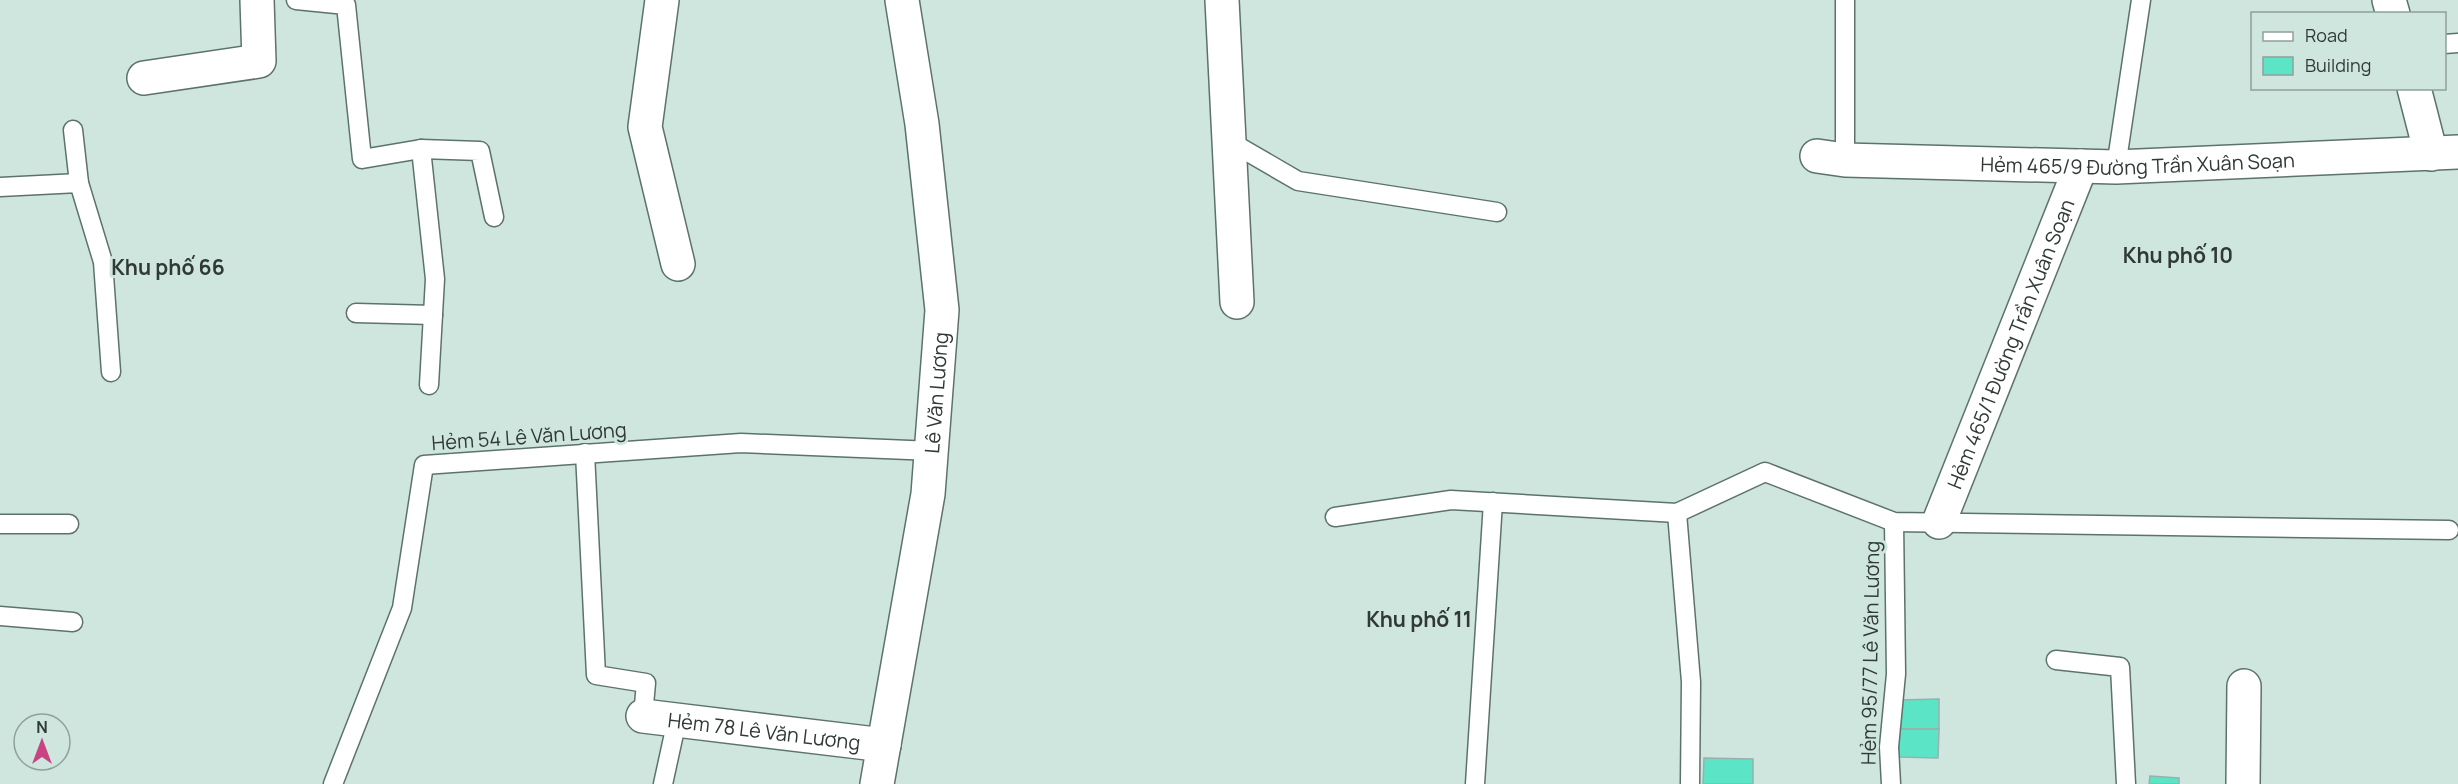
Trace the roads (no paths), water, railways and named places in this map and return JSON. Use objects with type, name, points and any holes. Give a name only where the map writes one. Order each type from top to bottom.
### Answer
[{"type":"street","points":[[144,78],[259,61],[257,0]]},
{"type":"street","points":[[662,0],[645,127],[678,264]]},
{"type":"street","name":"Lê Văn Lương","points":[[877,784],[928,494],[942,310],[922,124],[902,0]]},
{"type":"street","points":[[1222,0],[1237,302]]},
{"type":"street","points":[[2415,90],[2445,153]]},
{"type":"street","name":"Hẻm 465/9 Đường Trần Xuân Soạn","points":[[1831,158],[2116,167],[2445,153]]},
{"type":"street","name":"Hẻm 465/1 Đường Trần Xuân Soạn","points":[[1939,522],[2081,166]]},
{"type":"street","points":[[2243,784],[2244,686]]},
{"type":"street","name":"Hẻm 78 Lê Văn Lương","points":[[643,716],[884,745]]},
{"type":"lane","points":[[296,0],[346,5],[362,159],[421,149],[480,151],[494,217]]},
{"type":"lane","points":[[1831,158],[1845,0]]},
{"type":"lane","points":[[2116,167],[2141,0]]},
{"type":"lane","points":[[73,130],[79,183],[103,262],[111,372]]},
{"type":"lane","points":[[1229,141],[1298,181],[1497,212]]},
{"type":"lane","points":[[421,149],[435,279],[429,385]]},
{"type":"lane","points":[[0,187],[79,183]]},
{"type":"lane","points":[[356,313],[433,315]]},
{"type":"lane","name":"Hẻm 54 Lê Văn Lương","points":[[333,784],[402,608],[424,465],[741,443],[933,451]]},
{"type":"lane","points":[[585,453],[596,675],[646,683],[643,716]]},
{"type":"lane","points":[[1335,517],[1451,500],[1677,513],[1765,472],[1894,522],[2449,530]]},
{"type":"lane","points":[[1475,784],[1493,502]]},
{"type":"lane","points":[[1677,513],[1690,681],[1690,784]]},
{"type":"lane","name":"Hẻm 95/77 Lê Văn Lương","points":[[1892,784],[1889,747],[1896,674],[1894,522]]},
{"type":"lane","points":[[0,524],[69,524]]},
{"type":"lane","points":[[0,616],[73,622]]},
{"type":"lane","points":[[2056,660],[2120,667],[2126,784]]},
{"type":"lane","points":[[663,784],[677,720]]},
{"type":"district","name":"Khu phố 10","points":[[2178,255]]},
{"type":"district","name":"Khu phố 66","points":[[168,267]]},
{"type":"district","name":"Khu phố 11","points":[[1419,619]]}]
